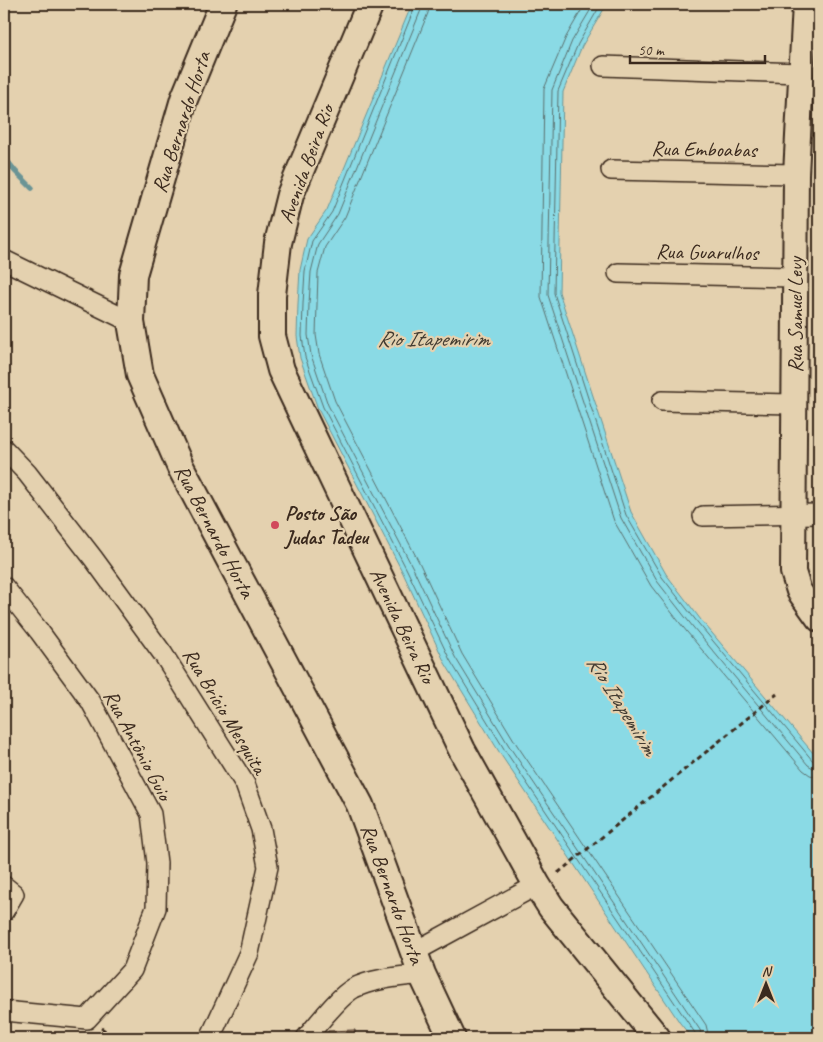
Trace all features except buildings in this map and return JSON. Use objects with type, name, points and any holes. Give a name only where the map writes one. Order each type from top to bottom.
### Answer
[{"type":"main road","name":"Rua Bernardo Horta","points":[[223,4],[184,99],[132,275],[131,322],[140,375],[180,466],[360,805],[418,963],[452,1038]]},
{"type":"main road","name":"Avenida Beira Rio","points":[[370,4],[290,195],[278,243],[272,295],[272,336],[282,370],[294,398],[462,750],[547,879],[550,906],[657,1038]]},
{"type":"street","name":"Rua Samuel Levy","points":[[805,4],[796,174],[792,572],[799,592],[819,619]]},
{"type":"street","points":[[603,66],[800,73]]},
{"type":"street","name":"Rua Emboabas","points":[[611,170],[796,174]]},
{"type":"street","points":[[4,260],[131,322]]},
{"type":"street","name":"Rua Guarulhos","points":[[618,273],[794,277]]},
{"type":"street","points":[[662,401],[794,404]]},
{"type":"street","name":"Rua Brício Mesquita","points":[[4,449],[45,496],[163,654],[245,784],[261,829],[268,867],[249,953],[210,1038]]},
{"type":"street","points":[[703,516],[819,514]]},
{"type":"street","name":"Rua Antônio Guio","points":[[4,587],[91,702],[151,814],[157,863],[156,908],[132,970],[87,1019],[4,1011]]},
{"type":"street","points":[[306,1038],[333,1007],[352,989],[418,963],[547,879]]},
{"type":"street","points":[[4,886],[14,894],[4,911]]},
{"type":"path","points":[[547,879],[777,694]]},
{"type":"water","name":"Rio Itapemirim","points":[[412,4],[607,4],[582,46],[563,92],[559,292],[631,512],[666,574],[701,620],[819,760],[819,1038],[692,1038],[680,1023],[501,755],[445,663],[403,573],[318,409],[300,358],[297,336],[300,270],[307,239],[327,210]]},
{"type":"waterway","points":[[4,157],[32,188]]},
{"type":"place","name":"Posto São Judas Tadeu","points":[[275,525]]}]
